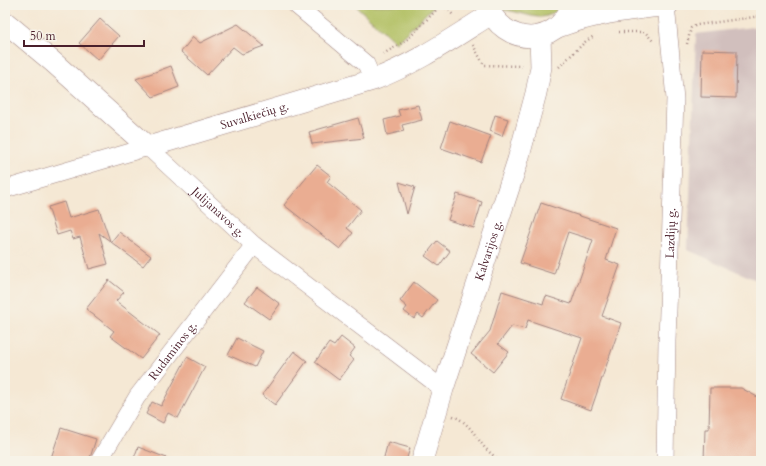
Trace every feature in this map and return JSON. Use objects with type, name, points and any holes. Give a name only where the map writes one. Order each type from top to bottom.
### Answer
[{"type":"main road","points":[[558,27],[568,15],[572,5]]},
{"type":"main road","points":[[489,9],[500,25],[512,33],[526,37],[540,36],[581,18],[603,13],[667,5]]},
{"type":"main road","name":"Suvalkiečių g.","points":[[148,147],[370,72],[401,69],[434,51],[464,31],[489,9]]},
{"type":"main road","name":"Julijanavos g.","points":[[5,22],[53,62],[148,147]]},
{"type":"main road","name":"Kalvarijos g.","points":[[422,461],[443,389],[518,160],[536,93],[541,67],[540,36]]},
{"type":"street","points":[[296,5],[370,72]]},
{"type":"street","name":"Lazdijų g.","points":[[665,461],[667,342],[675,99],[667,5]]},
{"type":"street","name":"Suvalkiečių g.","points":[[5,189],[148,147]]},
{"type":"street","name":"Julijanavos g.","points":[[148,147],[254,245],[443,389]]},
{"type":"street","name":"Rudaminos g.","points":[[99,461],[137,397],[254,245]]},
{"type":"path","points":[[370,72],[407,40],[442,5],[457,19],[484,64],[560,68],[585,42],[598,35]]},
{"type":"path","points":[[612,32],[645,32],[654,42],[655,52],[687,52],[688,35],[691,28],[697,25],[761,16]]},
{"type":"path","points":[[437,409],[459,418],[500,461]]},
{"type":"shaded area","points":[[761,26],[761,282],[688,250],[696,34]]},
{"type":"green space","points":[[355,5],[435,5],[396,43]]},
{"type":"green space","points":[[502,5],[562,5],[548,16],[541,17],[503,10]]},
{"type":"building","points":[[100,19],[119,36],[98,60],[79,43]]},
{"type":"building","points":[[238,24],[264,46],[242,54],[233,47],[207,75],[181,52],[193,37],[200,43]]},
{"type":"building","points":[[702,50],[737,51],[736,98],[701,97]]},
{"type":"building","points":[[171,66],[179,87],[153,97],[136,79]]},
{"type":"building","points":[[418,105],[422,120],[402,125],[404,131],[387,135],[384,120],[400,116],[398,110]]},
{"type":"building","points":[[495,115],[508,119],[502,136],[490,131]]},
{"type":"building","points":[[358,118],[364,138],[312,144],[309,132]]},
{"type":"building","points":[[450,121],[491,136],[481,162],[441,148]]},
{"type":"building","points":[[317,165],[331,176],[327,182],[361,210],[347,228],[353,233],[340,249],[284,205]]},
{"type":"building","points":[[399,182],[415,187],[407,214]]},
{"type":"building","points":[[457,194],[482,202],[474,228],[448,220]]},
{"type":"building","points":[[64,202],[69,218],[99,209],[110,241],[99,233],[108,264],[89,269],[80,237],[73,239],[70,231],[57,235],[48,207]]},
{"type":"building","points":[[541,203],[616,228],[606,260],[620,265],[602,316],[621,323],[591,410],[561,399],[582,338],[528,320],[525,329],[512,326],[498,344],[509,352],[493,372],[471,354],[490,331],[502,291],[543,304],[546,296],[571,304],[593,240],[568,232],[554,274],[520,263]]},
{"type":"building","points":[[119,232],[151,256],[143,266],[111,242]]},
{"type":"building","points":[[437,241],[450,251],[439,266],[425,256]]},
{"type":"building","points":[[109,280],[124,292],[116,301],[160,335],[141,359],[110,336],[114,331],[86,309]]},
{"type":"building","points":[[414,282],[437,300],[423,318],[418,314],[414,319],[404,311],[407,307],[400,301]]},
{"type":"building","points":[[257,287],[280,304],[269,319],[245,302]]},
{"type":"building","points":[[341,337],[355,348],[349,356],[354,360],[339,380],[315,362],[329,343],[334,346]]},
{"type":"building","points":[[237,338],[263,351],[255,367],[228,355]]},
{"type":"building","points":[[294,351],[307,361],[275,405],[262,395]]},
{"type":"building","points":[[187,357],[205,367],[178,418],[168,413],[163,423],[146,414],[152,402],[161,406]]},
{"type":"building","points":[[710,388],[741,388],[761,399],[761,461],[704,461],[705,429],[709,429]]},
{"type":"building","points":[[61,428],[96,439],[89,461],[50,461]]},
{"type":"building","points":[[388,442],[410,448],[406,461],[383,461]]},
{"type":"building","points":[[138,447],[172,460],[172,461],[133,461]]}]
